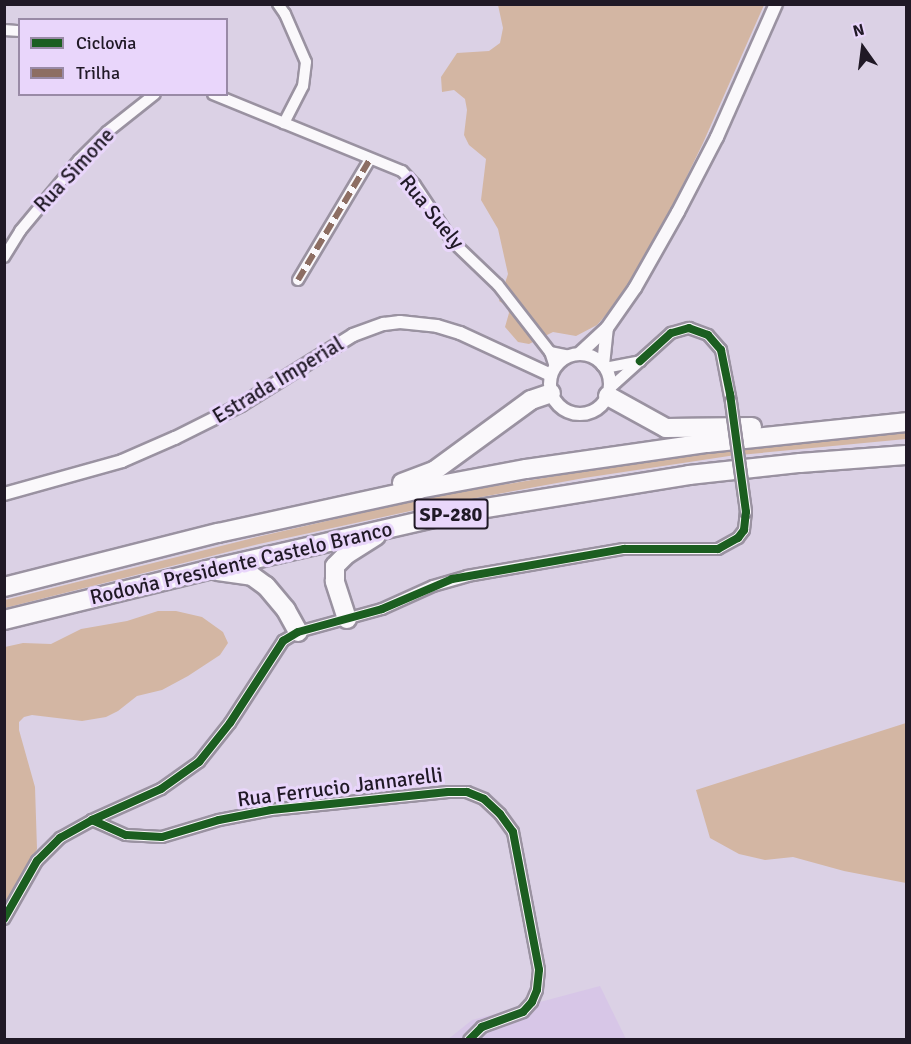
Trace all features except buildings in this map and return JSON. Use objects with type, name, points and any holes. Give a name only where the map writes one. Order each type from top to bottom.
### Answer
[{"type":"highway","points":[[218,533],[418,478],[451,460],[531,400],[552,378]]},
{"type":"highway","points":[[609,392],[666,428],[721,429],[840,422],[905,422]]},
{"type":"highway","name":"Rodovia Presidente Castelo Branco","points":[[4,587],[218,533],[419,489],[526,470],[707,443],[905,422]]},
{"type":"highway","name":"Rodovia Presidente Castelo Branco","points":[[4,620],[393,526],[579,492],[689,475],[906,455]]},
{"type":"highway","points":[[347,619],[334,581],[335,567],[347,554],[393,526]]},
{"type":"highway","points":[[207,570],[252,576],[266,585],[286,610],[298,632]]},
{"type":"street","points":[[278,4],[285,14],[306,62],[303,86],[284,123]]},
{"type":"street","points":[[4,919],[37,861],[60,838],[92,820],[161,789],[199,762],[230,723],[283,641],[298,632],[400,603],[433,586],[467,576],[624,549],[718,549],[738,538],[744,530],[746,512],[731,402],[721,350],[708,335],[690,328],[671,333],[609,392],[596,410],[578,414],[561,408],[552,378],[607,328],[635,288],[717,137],[776,4]]},
{"type":"street","name":"Rua Simone","points":[[4,257],[20,231],[79,160],[107,132],[152,96]]},
{"type":"street","name":"Rua Suely","points":[[218,96],[402,171],[453,242],[498,285],[550,352],[552,378]]},
{"type":"street","points":[[298,280],[370,159]]},
{"type":"street","name":"Estrada Imperial","points":[[4,494],[122,460],[175,438],[241,405],[354,335],[384,324],[407,322],[449,329],[552,378]]},
{"type":"street","points":[[607,328],[604,366],[609,392]]},
{"type":"street","points":[[550,352],[588,356],[604,366],[640,361]]},
{"type":"street","name":"Rua Ferrucio Jannarelli","points":[[92,820],[126,835],[162,837],[219,820],[271,810],[448,792],[467,792],[484,799],[500,814],[513,832],[520,858],[539,970],[537,990],[532,1002],[523,1012],[482,1027],[469,1040]]},
{"type":"shaded area","points":[[498,5],[764,5],[703,143],[643,267],[627,291],[597,325],[576,336],[553,332],[529,344],[518,342],[505,327],[509,313],[507,306],[499,301],[508,274],[498,229],[481,200],[486,159],[469,145],[464,135],[467,110],[465,99],[454,90],[442,92],[441,77],[457,53],[489,51],[500,43],[503,28]]},
{"type":"shaded area","points":[[906,431],[906,439],[729,456],[584,478],[438,505],[259,544],[5,608],[5,600],[257,537],[436,496],[728,447]]},
{"type":"shaded area","points":[[158,611],[176,611],[202,617],[223,632],[228,643],[220,655],[188,676],[162,690],[137,696],[106,717],[82,721],[32,715],[24,717],[19,722],[19,730],[35,787],[37,849],[5,909],[5,647],[23,643],[51,644],[81,629],[127,621]]},
{"type":"shaded area","points":[[906,723],[906,883],[844,871],[793,857],[765,860],[739,854],[710,838],[696,790]]},
{"type":"shaded area","points":[[600,986],[626,1039],[447,1040],[472,1020]]},
{"type":"marked path","points":[[298,280],[370,159]]},
{"type":"cycle path","points":[[4,919],[37,861],[60,838],[92,820],[161,789],[199,762],[230,723],[283,641],[298,632],[382,609],[452,579],[624,549],[718,549],[738,538],[744,530],[746,512],[730,394],[721,350],[708,335],[689,328],[671,333],[640,361]]},
{"type":"cycle path","points":[[92,820],[126,835],[162,837],[219,820],[271,810],[448,792],[467,792],[484,799],[500,814],[513,832],[539,970],[537,990],[532,1002],[523,1012],[482,1027],[469,1040]]}]
